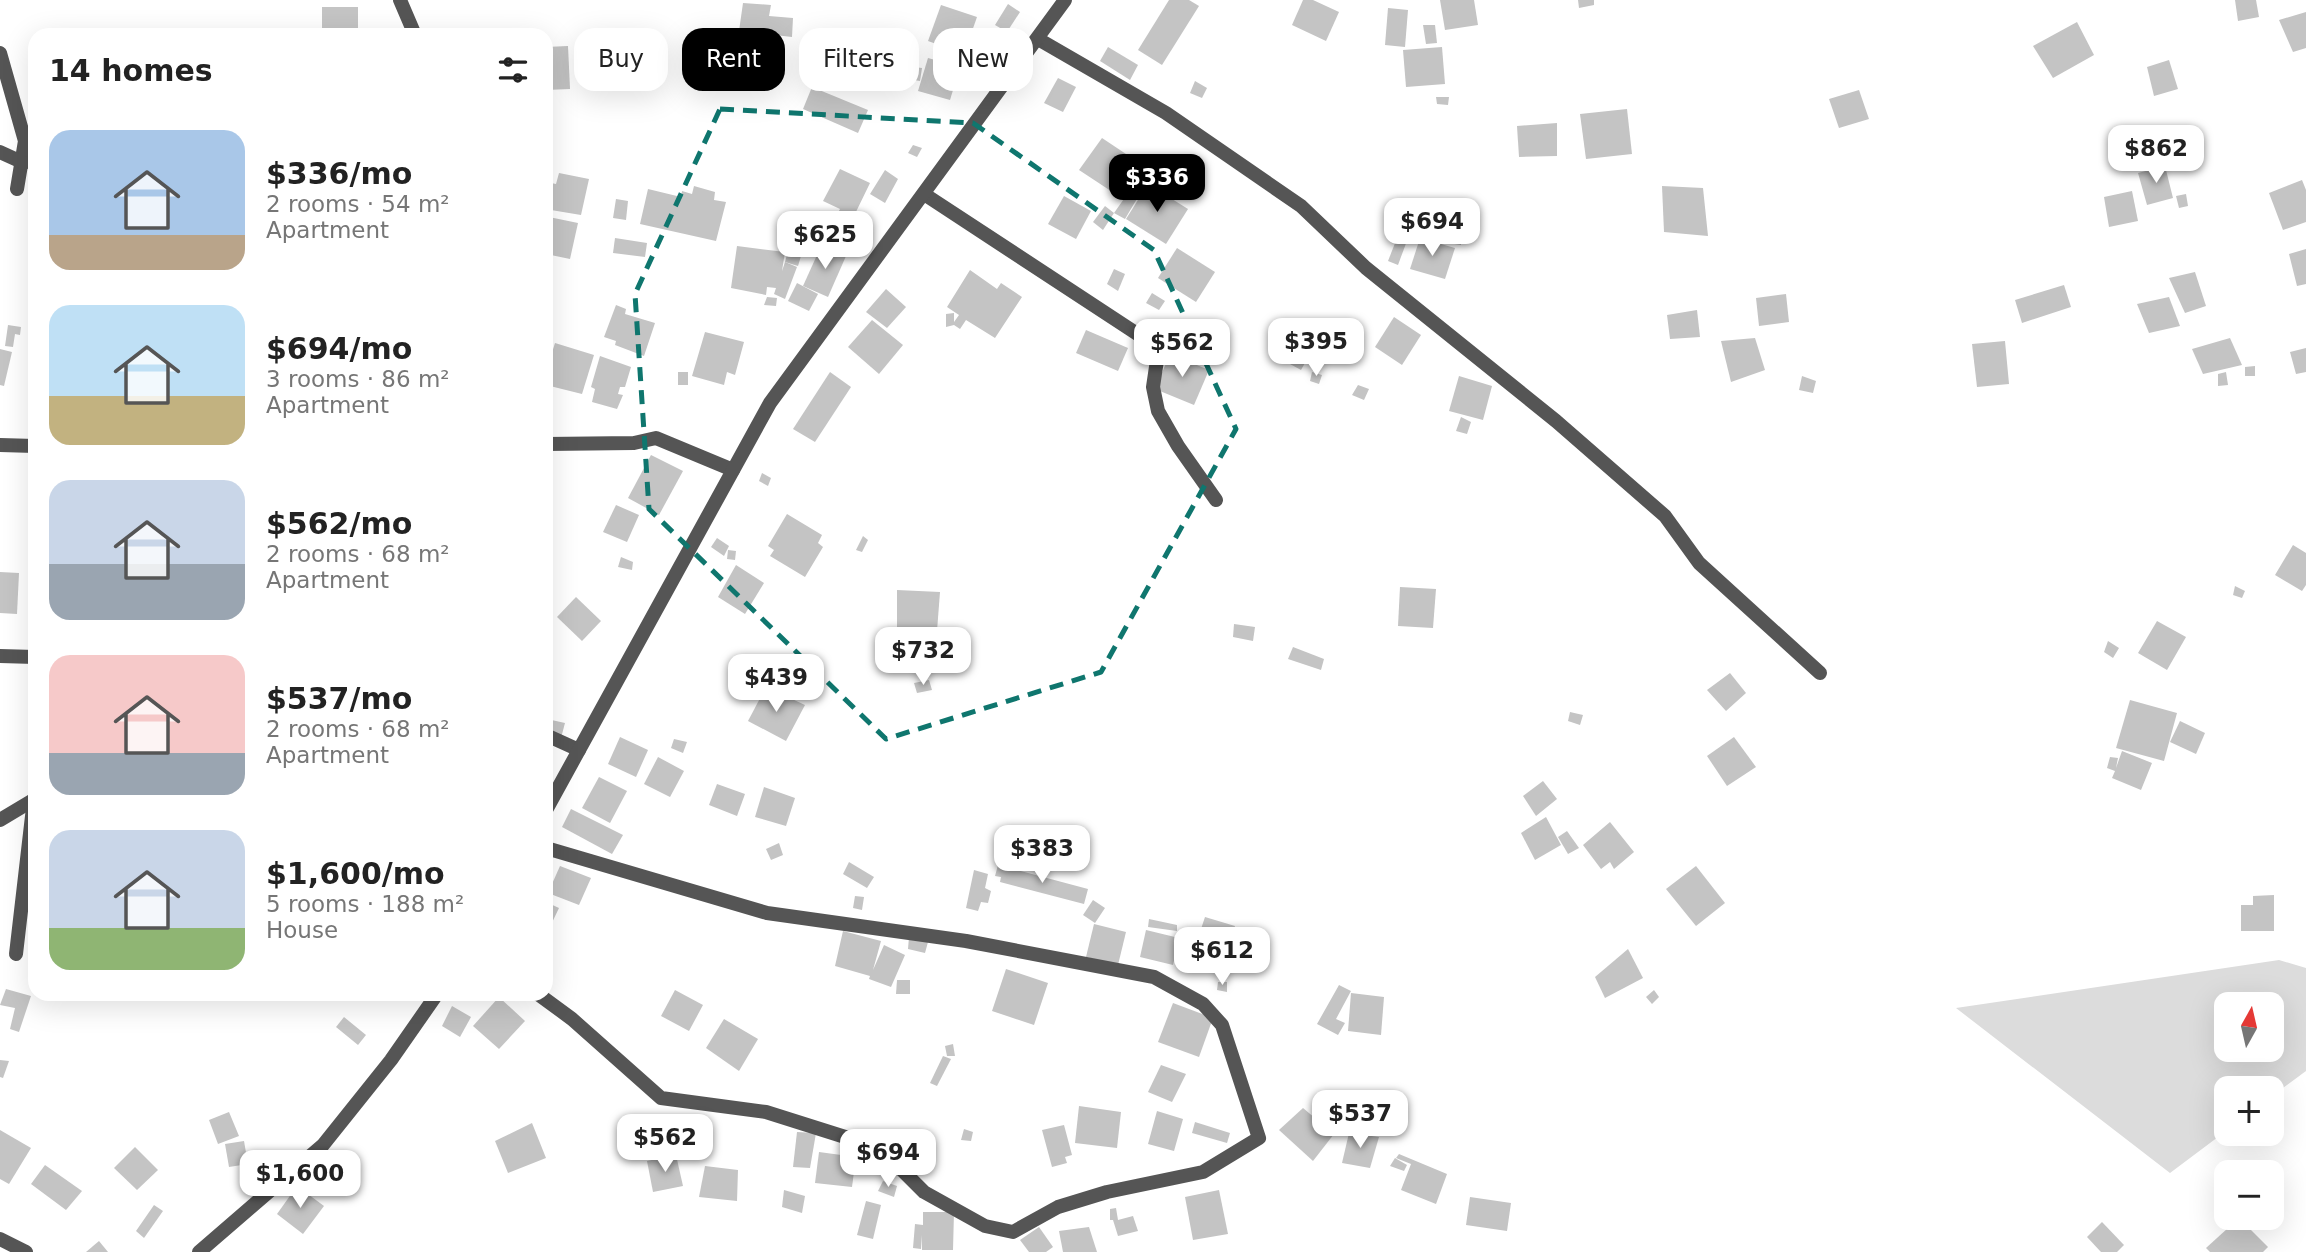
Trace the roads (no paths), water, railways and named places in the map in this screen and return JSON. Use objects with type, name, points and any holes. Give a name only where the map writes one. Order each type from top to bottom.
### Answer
[{"type":"street","points":[[400,0],[412,28]]},
{"type":"street","points":[[553,797],[770,403],[1065,0]]},
{"type":"street","points":[[1038,39],[1166,113],[1301,206],[1366,268],[1556,421],[1665,516],[1699,563],[1820,673]]},
{"type":"street","points":[[0,52],[25,141],[24,163],[17,189]]},
{"type":"street","points":[[0,152],[24,163]]},
{"type":"street","points":[[924,194],[1145,339],[1157,360],[1153,387],[1158,411],[1178,446],[1216,500]]},
{"type":"street","points":[[553,444],[634,443],[656,438],[733,470]]},
{"type":"street","points":[[0,444],[28,446]]},
{"type":"street","points":[[0,656],[28,657]]},
{"type":"street","points":[[553,738],[579,750]]},
{"type":"street","points":[[0,820],[28,803]]},
{"type":"street","points":[[548,1001],[572,1019],[661,1098],[766,1112],[880,1148],[924,1192],[985,1226],[1013,1232],[1058,1207],[1107,1192],[1203,1172],[1259,1138],[1222,1025],[1203,1004],[1154,977],[966,941],[767,913],[553,850]]},
{"type":"street","points":[[16,954],[28,856]]},
{"type":"street","points":[[199,1252],[323,1145],[391,1060],[432,1001]]},
{"type":"street","points":[[0,1239],[26,1252]]}]
